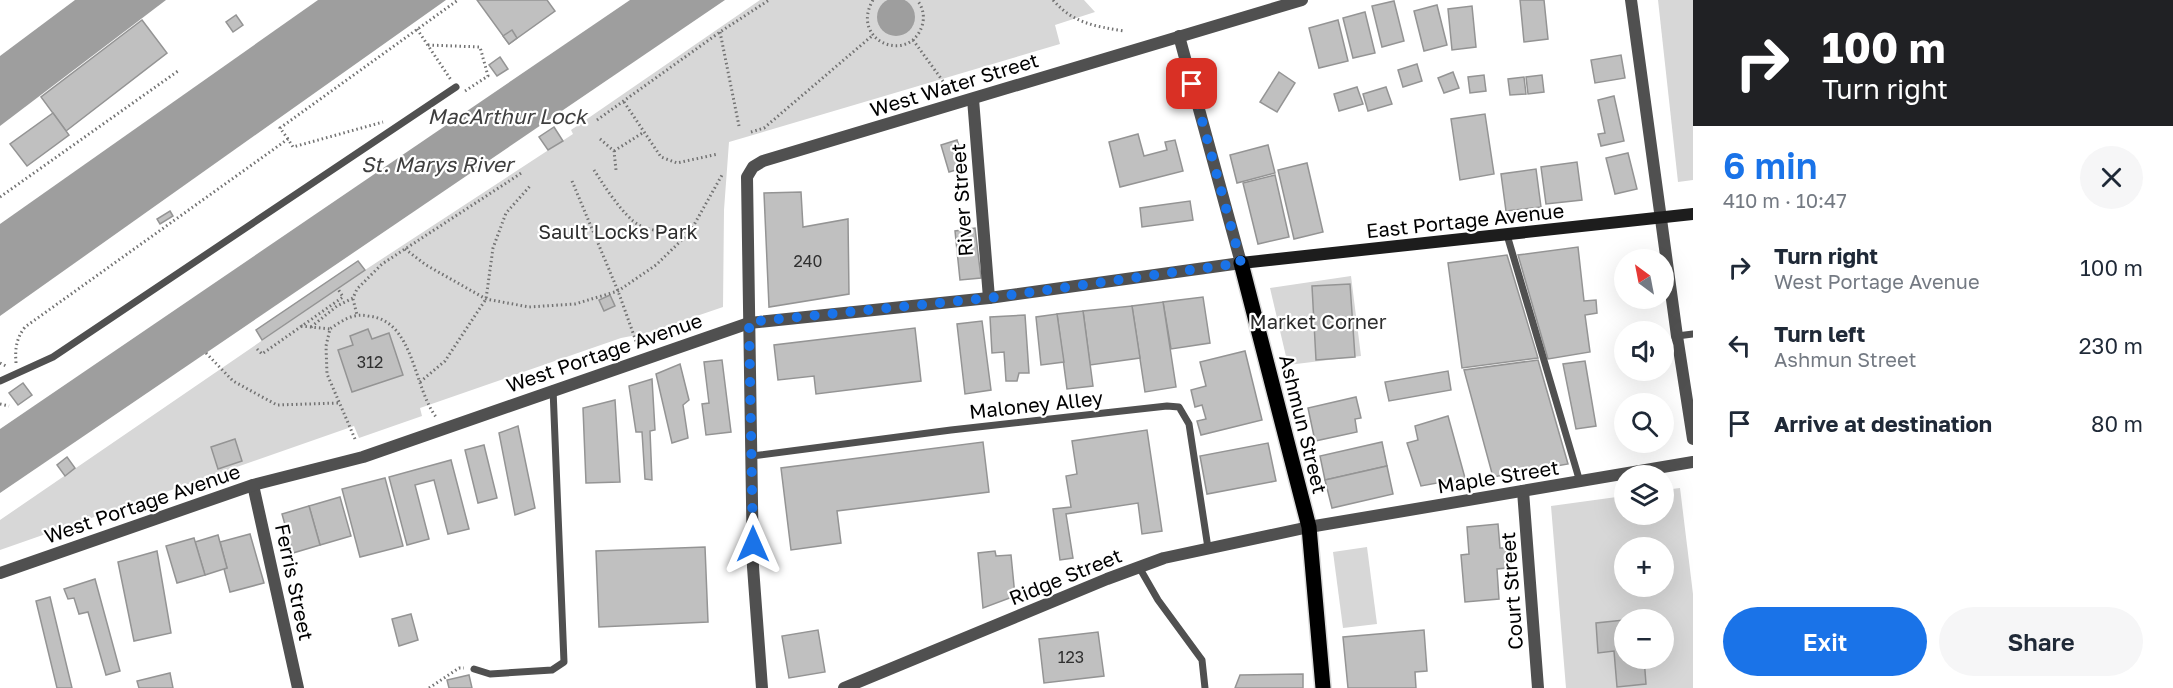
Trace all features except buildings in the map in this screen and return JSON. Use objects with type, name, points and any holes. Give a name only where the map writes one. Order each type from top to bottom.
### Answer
[{"type":"main road","name":"East Portage Avenue","points":[[1241,263],[1693,214]]},
{"type":"main road","name":"Ashmun Street","points":[[1241,263],[1309,527],[1323,688]]},
{"type":"street","name":"West Water Street","points":[[749,322],[747,177],[753,167],[763,161],[1302,0]]},
{"type":"street","points":[[1630,0],[1693,439]]},
{"type":"street","name":"Ashmun Street","points":[[1179,36],[1241,263]]},
{"type":"street","name":"River Street","points":[[973,99],[989,298]]},
{"type":"street","name":"West Portage Avenue","points":[[0,573],[253,485],[363,457],[749,322],[989,298],[1241,263]]},
{"type":"street","points":[[749,322],[753,567],[762,688]]},
{"type":"street","name":"Maple Street","points":[[1309,527],[1693,462]]},
{"type":"street","name":"Ferris Street","points":[[253,485],[298,688]]},
{"type":"street","name":"Court Street","points":[[1522,491],[1538,688]]},
{"type":"street","name":"Ridge Street","points":[[844,688],[1164,558],[1309,527]]},
{"type":"lane","points":[[0,381],[53,357],[456,87]]},
{"type":"lane","points":[[1507,235],[1581,482]]},
{"type":"lane","points":[[1677,336],[1693,334]]},
{"type":"lane","points":[[474,669],[490,674],[552,670],[564,662],[553,390]]},
{"type":"lane","name":"Maloney Alley","points":[[752,456],[963,429],[1167,406],[1179,407],[1188,424],[1208,548]]},
{"type":"lane","points":[[1139,567],[1158,600],[1202,660],[1205,688]]},
{"type":"path","points":[[383,122],[293,147],[280,128],[458,0]]},
{"type":"path","points":[[597,120],[769,0]]},
{"type":"path","points":[[873,0],[868,9],[867,18],[873,35],[888,45],[898,46],[913,40],[920,31],[923,13],[919,0]]},
{"type":"path","points":[[1053,0],[1063,12],[1087,25],[1124,32]]},
{"type":"path","points":[[417,29],[461,94],[488,76],[480,47],[428,45]]},
{"type":"path","points":[[720,32],[740,126]]},
{"type":"path","points":[[751,132],[764,128],[873,35]]},
{"type":"path","points":[[913,40],[945,84]]},
{"type":"path","points":[[0,197],[178,71]]},
{"type":"path","points":[[624,102],[661,158],[677,164],[718,154]]},
{"type":"path","points":[[614,151],[644,132]]},
{"type":"path","points":[[16,374],[15,348],[19,335],[25,327],[288,139]]},
{"type":"path","points":[[600,140],[614,151],[616,170]]},
{"type":"path","points":[[594,170],[618,204],[638,225],[660,230],[690,232]]},
{"type":"path","points":[[357,315],[353,298],[357,289],[382,264],[523,172]]},
{"type":"path","points":[[405,249],[426,265],[486,299],[529,307],[575,304],[618,291],[656,265],[690,232],[722,175]]},
{"type":"path","points":[[572,181],[618,291],[637,344]]},
{"type":"path","points":[[420,382],[445,361],[486,299],[493,248],[506,213],[531,185]]},
{"type":"path","points":[[257,349],[262,354],[343,297],[338,289]]},
{"type":"path","points":[[311,327],[338,306],[353,298]]},
{"type":"path","points":[[301,326],[330,328],[357,315],[377,316],[395,327],[407,348],[430,409],[438,419]]},
{"type":"path","points":[[330,328],[326,346],[327,374],[355,439]]},
{"type":"path","points":[[206,353],[232,381],[277,405],[338,403]]},
{"type":"path","points":[[0,404],[9,406]]},
{"type":"path","points":[[429,688],[459,668],[474,669]]},
{"type":"green space","name":"Sault Locks Park","points":[[760,0],[1084,0],[1095,12],[1055,25],[1060,44],[729,142],[724,210],[723,307],[647,333],[621,338],[420,408],[422,416],[359,438],[354,426],[0,550],[0,520],[365,270],[573,134],[571,130]]},
{"type":"green space","points":[[1658,0],[1693,0],[1693,180],[1678,182]]},
{"type":"green space","name":"Market Corner","points":[[1351,276],[1361,356],[1288,365],[1270,288]]},
{"type":"green space","points":[[1680,488],[1693,594],[1693,688],[1566,688],[1551,506],[1614,497],[1614,525],[1674,525],[1674,489]]},
{"type":"green space","points":[[1367,547],[1377,624],[1343,628],[1333,552]]},
{"type":"water","points":[[889,-1],[903,-1],[914,10],[914,24],[903,35],[889,35],[878,24],[878,10]]},
{"type":"water","points":[[75,0],[166,0],[0,126],[0,56]]},
{"type":"water","points":[[318,0],[446,0],[0,316],[0,224]]},
{"type":"water","name":"St. Marys River","points":[[630,0],[725,0],[0,493],[0,429]]},
{"type":"route","points":[[753,544],[749,322],[989,298],[1241,263],[1192,84]]},
{"type":"water label","name":"MacArthur Lock","points":[[507,116]]}]
